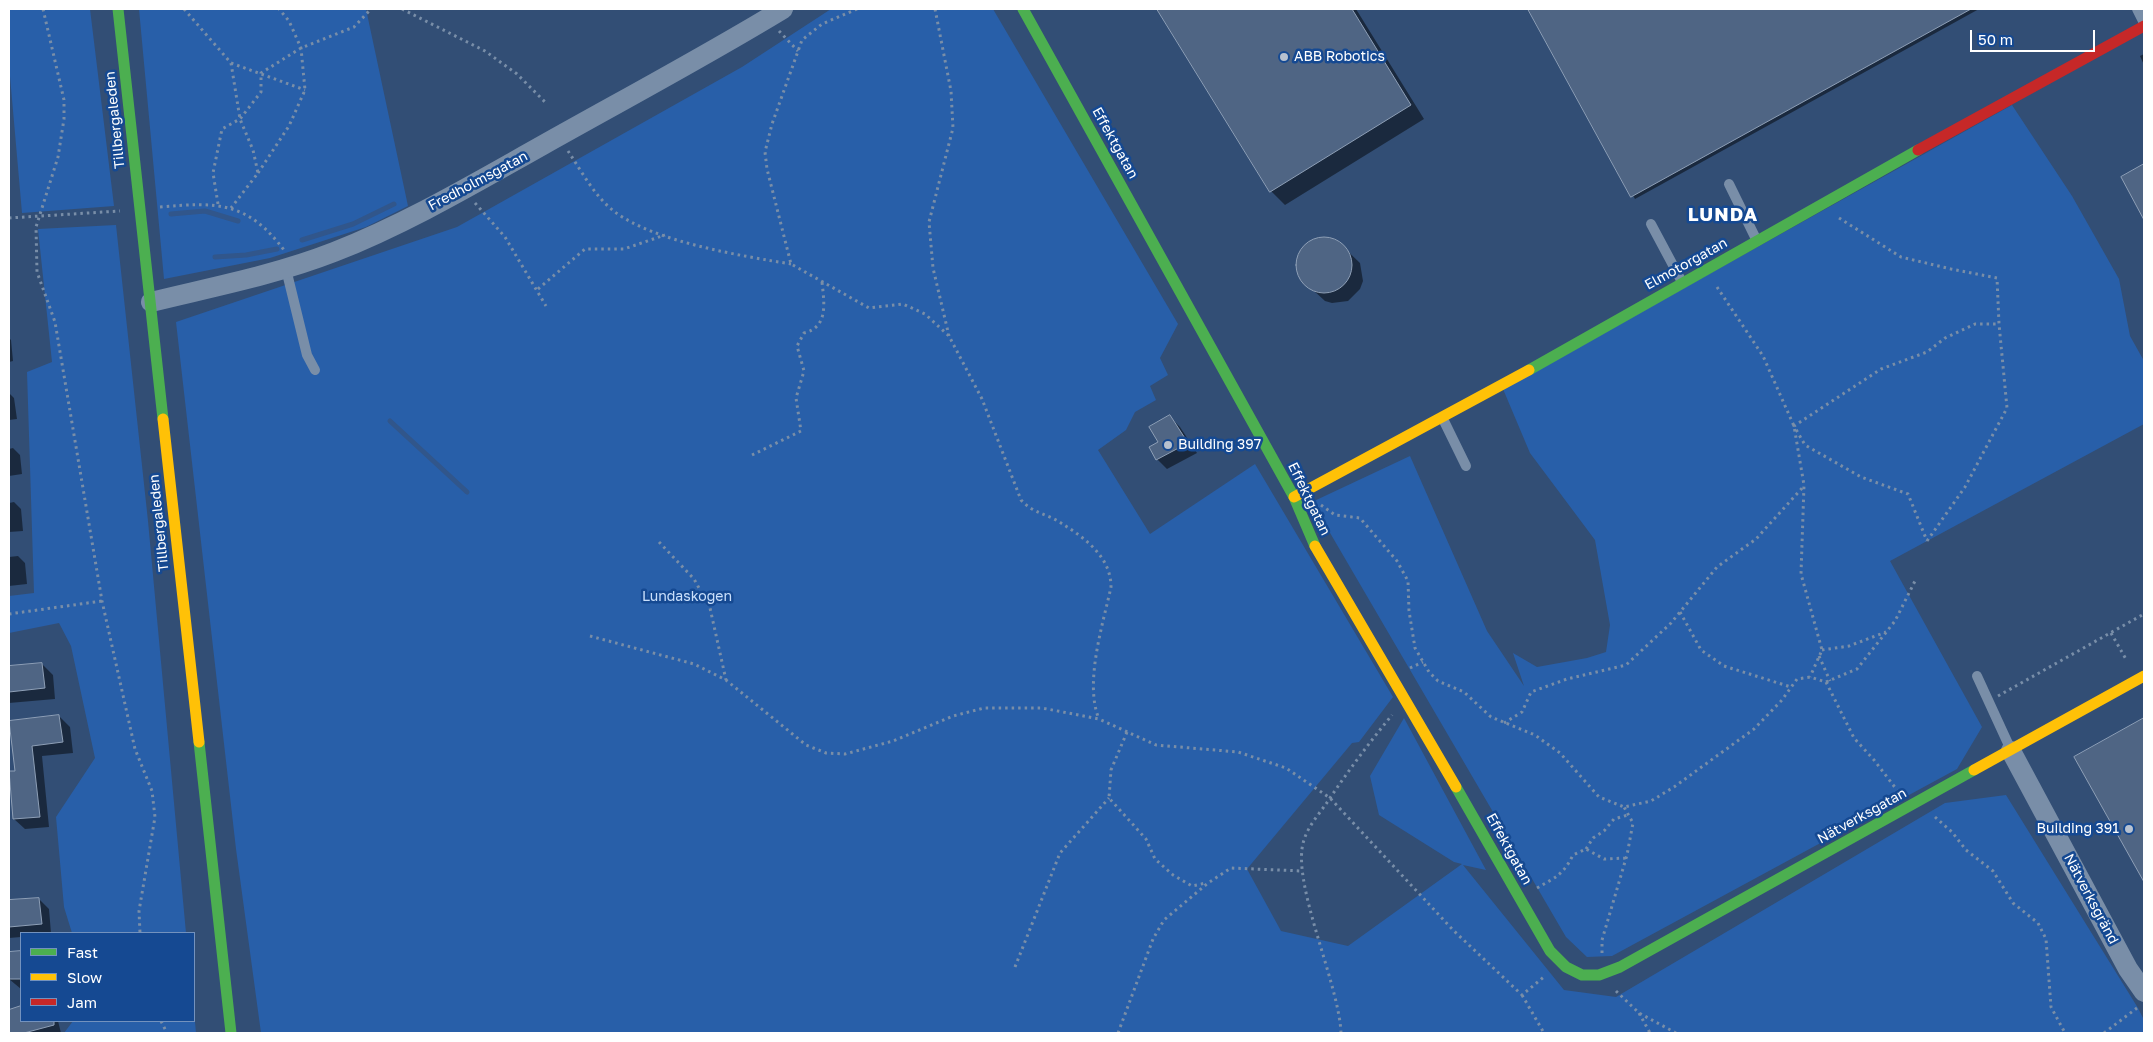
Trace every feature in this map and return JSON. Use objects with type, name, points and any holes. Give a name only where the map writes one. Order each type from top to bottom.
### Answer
[{"type":"street","name":"Tillbergaleden","points":[[118,9],[231,1033]]},
{"type":"street","name":"Effektgatan","points":[[1024,9],[1294,497],[1313,543],[1405,698],[1550,951],[1560,963],[1576,975],[1586,978],[1598,976]]},
{"type":"street","name":"Fredholmsgatan","points":[[151,302],[289,268],[335,252],[401,222],[463,190],[707,55],[775,14]]},
{"type":"street","name":"Elmotorgatan","points":[[1294,497],[1706,270],[2144,25]]},
{"type":"street","name":"Nätverksgatan","points":[[1598,976],[1620,968],[2142,679]]},
{"type":"street","name":"Nätverksgränd","points":[[2012,751],[2128,969],[2144,992]]},
{"type":"lane","points":[[2137,9],[2144,25]]},
{"type":"lane","points":[[1729,184],[1757,241]]},
{"type":"lane","points":[[1652,224],[1682,283]]},
{"type":"lane","points":[[289,268],[307,355],[315,370]]},
{"type":"lane","points":[[1441,416],[1466,466]]},
{"type":"lane","points":[[1977,676],[2012,751]]},
{"type":"path","points":[[43,9],[64,100],[64,119],[58,157],[36,235],[37,272],[55,322],[102,601],[135,749],[152,790],[155,817],[139,911],[140,932]]},
{"type":"path","points":[[184,9],[231,63],[305,90]]},
{"type":"path","points":[[231,208],[258,173],[289,126],[305,90],[301,48],[289,21],[279,9]]},
{"type":"path","points":[[261,73],[301,48],[354,27],[371,9]]},
{"type":"path","points":[[402,9],[484,51],[517,74],[545,102]]},
{"type":"path","points":[[791,264],[767,169],[765,152],[772,124],[802,40],[822,24],[857,9]]},
{"type":"path","points":[[935,9],[951,91],[953,128],[929,222],[933,268],[949,336],[982,399],[1021,500],[1030,510],[1060,522],[1091,545],[1106,562],[1111,574],[1111,587],[1095,673],[1094,707],[1099,719]]},
{"type":"path","points":[[775,14],[798,51]]},
{"type":"path","points":[[231,63],[240,120],[253,150],[258,173]]},
{"type":"path","points":[[218,204],[213,173],[222,130],[240,120],[261,92],[261,73]]},
{"type":"path","points":[[559,137],[591,187],[615,212],[649,231],[736,255],[791,264],[868,308],[903,304],[925,314],[949,336]]},
{"type":"path","points":[[463,190],[505,237],[546,306]]},
{"type":"path","points":[[1706,270],[1763,356],[1794,426],[1805,445],[1861,477],[1908,494],[1927,542],[1965,487],[2007,408],[1997,278],[1951,269],[1901,256],[1835,216],[1828,201]]},
{"type":"path","points":[[152,207],[218,204],[231,208],[252,218],[266,229],[284,250],[289,268]]},
{"type":"path","points":[[9,218],[40,218],[128,210]]},
{"type":"path","points":[[538,290],[585,249],[624,248],[665,235]]},
{"type":"path","points":[[752,455],[801,432],[796,398],[804,371],[797,346],[804,333],[820,326],[824,309],[822,282]]},
{"type":"path","points":[[1794,426],[1881,369],[1927,352],[1945,338],[1975,324],[2000,324]]},
{"type":"path","points":[[1794,426],[1804,485],[1801,574],[1822,650],[1810,677]]},
{"type":"path","points":[[1504,723],[1522,712],[1531,692],[1567,679],[1626,665],[1680,612],[1717,566],[1756,539],[1804,485]]},
{"type":"path","points":[[1313,486],[1320,505],[1335,515],[1360,518],[1397,561],[1408,581],[1409,611],[1415,648],[1429,672],[1438,680],[1464,692],[1491,717],[1541,740],[1560,753],[1599,797],[1624,807],[1650,801],[1674,787],[1754,729],[1797,679],[1810,677],[1826,682],[1856,669],[1895,620],[1916,579]]},
{"type":"path","points":[[659,542],[694,579],[710,608],[726,680]]},
{"type":"path","points":[[9,614],[102,601]]},
{"type":"path","points":[[1680,612],[1701,650],[1724,666],[1791,687]]},
{"type":"path","points":[[1989,701],[2144,614]]},
{"type":"path","points":[[1822,650],[1849,646],[1886,632]]},
{"type":"path","points":[[2111,633],[2142,679]]},
{"type":"path","points":[[590,636],[694,664],[726,680],[806,745],[826,753],[845,754],[893,740],[953,716],[984,708],[1042,708],[1099,719],[1156,746],[1238,752],[1286,768],[1330,798],[1453,930],[1522,995],[1544,1033]]},
{"type":"path","points":[[1819,656],[1830,680]]},
{"type":"path","points":[[1826,682],[1854,738],[1874,760],[1890,784],[1938,819],[1966,850],[1993,870],[2013,903],[2038,923],[2046,939],[2051,1007],[2065,1033]]},
{"type":"path","points":[[1342,1033],[1332,980],[1313,918],[1302,871],[1303,840],[1367,746],[1405,698]]},
{"type":"path","points":[[1015,967],[1060,853],[1109,798],[1111,770],[1127,732]]},
{"type":"path","points":[[1109,798],[1146,839],[1155,859],[1173,875],[1192,886],[1208,883]]},
{"type":"path","points":[[1624,807],[1634,823],[1627,858],[1602,940],[1598,976],[1639,1013],[1676,1033]]},
{"type":"path","points":[[1520,900],[1558,877],[1566,869],[1573,855],[1586,849],[1593,838],[1604,831],[1614,819],[1628,815]]},
{"type":"path","points":[[1586,849],[1604,858],[1627,858]]},
{"type":"path","points":[[1118,1033],[1153,939],[1164,920],[1208,883],[1231,868],[1302,871]]},
{"type":"path","points":[[1522,995],[1560,963]]},
{"type":"path","points":[[2104,1033],[2124,1016],[2144,1005]]},
{"type":"path","points":[[1639,1013],[1650,1033]]},
{"type":"green space","points":[[9,9],[90,9],[114,206],[22,213],[9,65]]},
{"type":"green space","points":[[139,9],[366,9],[408,206],[366,227],[270,258],[164,279]]},
{"type":"green space","name":"Lundaskogen","points":[[831,9],[993,9],[1178,324],[1160,358],[1168,375],[1150,386],[1156,400],[1135,412],[1126,430],[1098,450],[1150,534],[1255,464],[1393,697],[1359,742],[1352,743],[1247,869],[1281,931],[1348,946],[1462,864],[1454,862],[1379,815],[1370,776],[1404,718],[1486,870],[1463,865],[1564,990],[1616,997],[1945,803],[2006,795],[2138,1008],[2144,1020],[2144,1033],[261,1033],[236,849],[176,322],[457,227],[742,67]]},
{"type":"green space","points":[[2012,105],[2072,196],[2119,279],[2130,336],[2144,361],[2144,424],[1890,561],[1982,727],[1957,769],[1612,956],[1587,957],[1566,937],[1312,502],[1410,456],[1487,631],[1524,686],[1513,653],[1537,667],[1587,658],[1606,652],[1610,625],[1595,540],[1530,453],[1503,389]]},
{"type":"green space","points":[[116,225],[148,521],[186,932],[72,932],[64,907],[56,817],[95,758],[71,646],[59,623],[9,633],[9,596],[34,593],[27,372],[52,362],[38,229]]},
{"type":"green space","points":[[72,1022],[195,1022],[196,1033],[64,1033]]},
{"type":"building","name":"ABB Robotics","points":[[1157,9],[1352,9],[1411,105],[1270,192]]},
{"type":"building","points":[[1528,9],[1971,9],[1631,197]]},
{"type":"building","points":[[2144,164],[2144,220],[2121,177]]},
{"type":"building","points":[[1318,237],[1330,237],[1340,241],[1348,249],[1352,265],[1348,281],[1340,289],[1330,293],[1318,293],[1308,289],[1300,281],[1296,271],[1296,259],[1300,249],[1308,241]]},
{"type":"building","points":[[1170,415],[1188,443],[1156,460],[1149,447],[1158,442],[1149,427]]},
{"type":"building","points":[[42,663],[45,688],[9,692],[9,666]]},
{"type":"building","points":[[59,715],[63,742],[32,746],[40,817],[13,819],[9,771],[15,771],[9,721]]},
{"type":"building","name":"Building 391","points":[[2144,718],[2144,882],[2074,757]]},
{"type":"building","points":[[39,898],[42,924],[9,927],[9,900]]},
{"type":"building","points":[[20,951],[20,979],[9,979],[9,952]]},
{"type":"building","points":[[20,1006],[20,1022],[54,1022],[54,1025],[24,1033],[9,1033],[9,1010]]},
{"type":"waterway","points":[[302,240],[353,224],[394,204]]},
{"type":"waterway","points":[[171,214],[205,211],[238,221]]},
{"type":"waterway","points":[[215,257],[246,255],[277,249]]},
{"type":"waterway","points":[[390,421],[467,492]]},
{"type":"traffic: fast","points":[[118,9],[163,419]]},
{"type":"traffic: fast","points":[[1023,9],[1294,497],[1315,546]]},
{"type":"traffic: fast","points":[[1529,370],[1918,150]]},
{"type":"traffic: fast","points":[[199,742],[231,1033]]},
{"type":"traffic: fast","points":[[1456,787],[1550,951],[1566,967],[1582,975],[1599,975],[1620,967],[1974,770]]},
{"type":"traffic: slow","points":[[1294,497],[1529,370]]},
{"type":"traffic: slow","points":[[163,419],[199,742]]},
{"type":"traffic: slow","points":[[1315,546],[1456,787]]},
{"type":"traffic: slow","points":[[1974,770],[2144,676]]},
{"type":"traffic: jam","points":[[1918,150],[2144,26]]},
{"type":"place","name":"ABB Robotics","points":[[1284,57]]},
{"type":"place","name":"Building 397","points":[[1168,445]]},
{"type":"place","name":"Building 391","points":[[2129,829]]},
{"type":"district","name":"LUNDA","points":[[1723,215]]}]
